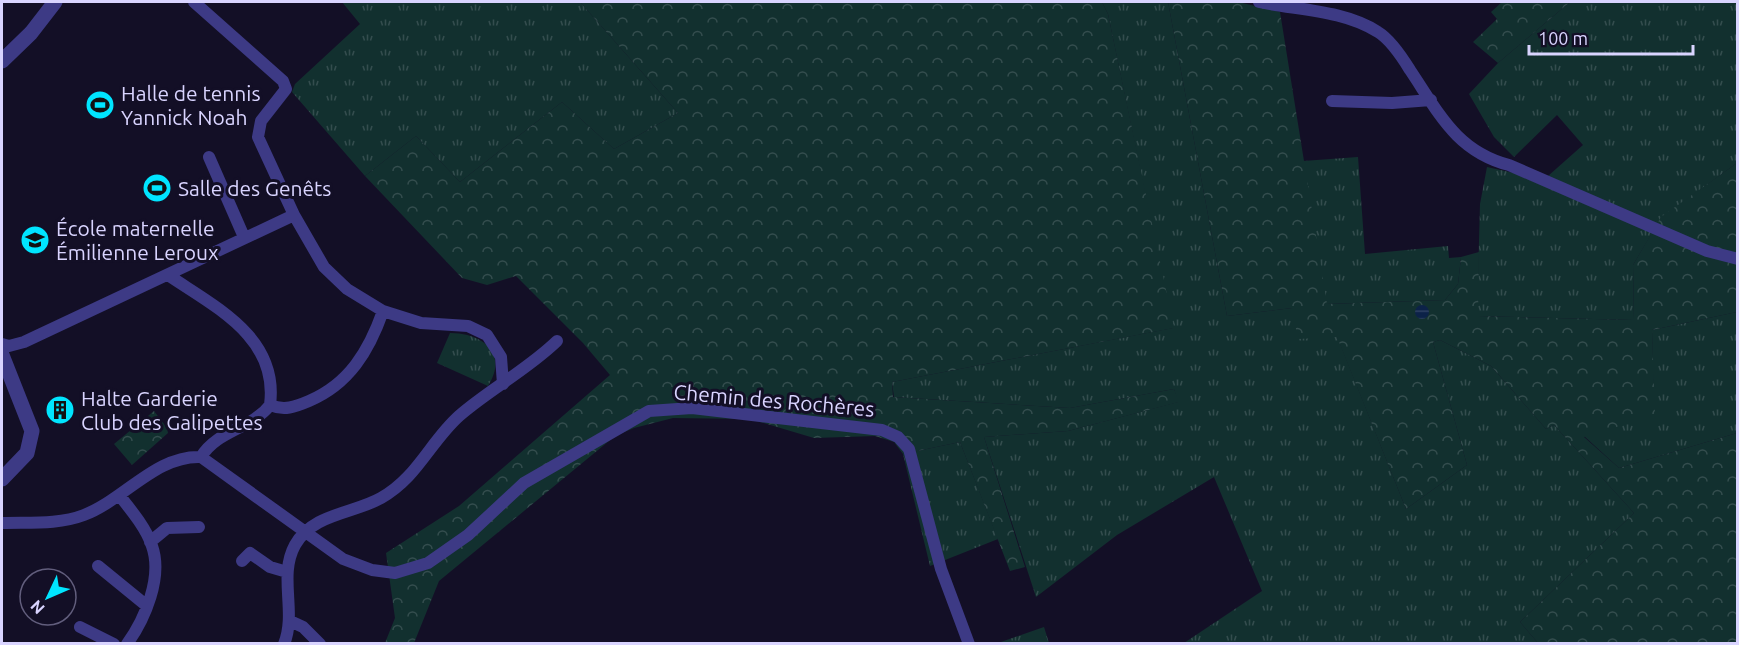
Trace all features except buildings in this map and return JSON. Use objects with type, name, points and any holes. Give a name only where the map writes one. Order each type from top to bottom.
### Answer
[{"type":"street","points":[[2,61],[31,33],[56,2]]},
{"type":"street","points":[[194,2],[283,81],[286,89],[261,121],[258,137],[294,215],[324,267],[347,288],[383,311],[421,323],[468,326],[480,330],[498,349],[503,384]]},
{"type":"street","points":[[1259,2],[1347,18],[1379,32],[1401,56],[1461,142],[1485,158],[1509,165],[1707,251],[1737,260]]},
{"type":"street","points":[[1332,101],[1392,104],[1431,100]]},
{"type":"street","points":[[209,157],[244,237]]},
{"type":"street","points":[[2,344],[9,346],[24,342],[294,215]]},
{"type":"street","points":[[2,523],[62,520],[83,516],[164,466],[186,457],[201,458],[208,446],[224,434],[263,414],[270,405],[271,394],[266,365],[252,339],[229,314],[168,274]]},
{"type":"street","points":[[270,405],[287,409],[298,406],[320,397],[341,382],[363,356],[383,311]]},
{"type":"street","points":[[284,644],[290,621],[287,572],[294,547],[306,531],[320,522],[375,502],[399,487],[422,464],[457,418],[536,361],[557,341]]},
{"type":"street","points":[[2,355],[32,431],[27,453],[2,479]]},
{"type":"street","name":"Chemin des Rochères","points":[[201,458],[343,559],[358,566],[387,572],[406,572],[428,563],[468,535],[524,483],[649,411],[692,408],[882,430],[898,437],[909,449],[941,569],[969,644]]},
{"type":"street","points":[[119,495],[153,548],[154,579],[147,606],[127,644]]},
{"type":"street","points":[[150,542],[167,528],[199,527]]},
{"type":"street","points":[[242,561],[250,553],[270,567],[287,572]]},
{"type":"street","points":[[98,566],[147,606]]},
{"type":"street","points":[[290,621],[303,627],[320,644]]},
{"type":"street","points":[[80,627],[114,644]]},
{"type":"green space","points":[[342,2],[580,2],[678,113],[614,149],[562,102],[460,182],[416,136],[365,176],[292,92],[295,84],[360,24]]},
{"type":"green space","points":[[580,2],[1102,2],[1108,14],[1174,328],[892,382],[893,397],[1070,408],[1174,389],[1179,402],[1068,431],[984,437],[1025,567],[1010,571],[960,442],[903,454],[894,442],[875,436],[814,438],[750,419],[673,418],[634,428],[615,436],[439,581],[414,643],[385,643],[395,618],[386,553],[459,506],[610,375],[583,343],[516,276],[487,285],[462,278],[365,176],[416,136],[460,182],[562,102],[614,149],[678,113]]},
{"type":"green space","points":[[1102,2],[1168,2],[1227,316],[1292,308],[1337,336],[1406,509],[1467,465],[1433,342],[1440,340],[1491,366],[1546,429],[1554,425],[1634,513],[1520,622],[1538,643],[1184,643],[1262,591],[1214,477],[1117,535],[1036,597],[984,437],[1068,431],[1178,402],[1174,389],[1070,408],[894,397],[892,382],[1173,328],[1108,14]]},
{"type":"green space","points":[[1168,2],[1238,2],[1280,12],[1327,304],[1445,300],[1458,284],[1461,257],[1479,252],[1478,316],[1634,320],[1633,265],[1661,217],[1737,163],[1737,312],[1652,330],[1655,415],[1584,437],[1619,468],[1737,433],[1737,643],[1538,643],[1520,622],[1634,513],[1554,425],[1546,429],[1491,366],[1440,340],[1433,342],[1467,465],[1406,509],[1337,337],[1298,339],[1292,308],[1227,316]]},
{"type":"green space","points":[[1502,2],[1570,2],[1498,63],[1473,42],[1497,19],[1491,12]]},
{"type":"green space","points":[[1570,2],[1737,2],[1737,163],[1661,218],[1633,265],[1634,320],[1477,316],[1480,204],[1487,167],[1514,173],[1539,184],[1583,145],[1557,115],[1514,157],[1494,137],[1469,94],[1498,63]]},
{"type":"green space","points":[[1358,157],[1365,254],[1448,246],[1449,258],[1461,257],[1458,284],[1445,300],[1326,304],[1303,161]]},
{"type":"green space","points":[[1737,312],[1737,433],[1619,468],[1584,436],[1654,414],[1652,330]]},
{"type":"green space","points":[[450,333],[472,337],[489,347],[494,355],[495,364],[494,374],[488,386],[437,363]]},
{"type":"green space","points":[[154,411],[167,428],[168,433],[132,465],[114,444]]},
{"type":"green space","points":[[960,442],[998,539],[930,566],[903,454]]},
{"type":"green space","points":[[1044,627],[1049,643],[998,643]]},
{"type":"water","points":[[1419,305],[1425,305],[1429,312],[1425,319],[1419,319],[1415,315],[1415,309]]},
{"type":"place","name":"Halle de tennis Yannick Noah","points":[[100,105]]},
{"type":"place","name":"Salle des Genêts","points":[[157,188]]},
{"type":"place","name":"École maternelle Émilienne Leroux","points":[[35,240]]},
{"type":"place","name":"Halte Garderie Club des Galipettes","points":[[60,410]]}]
